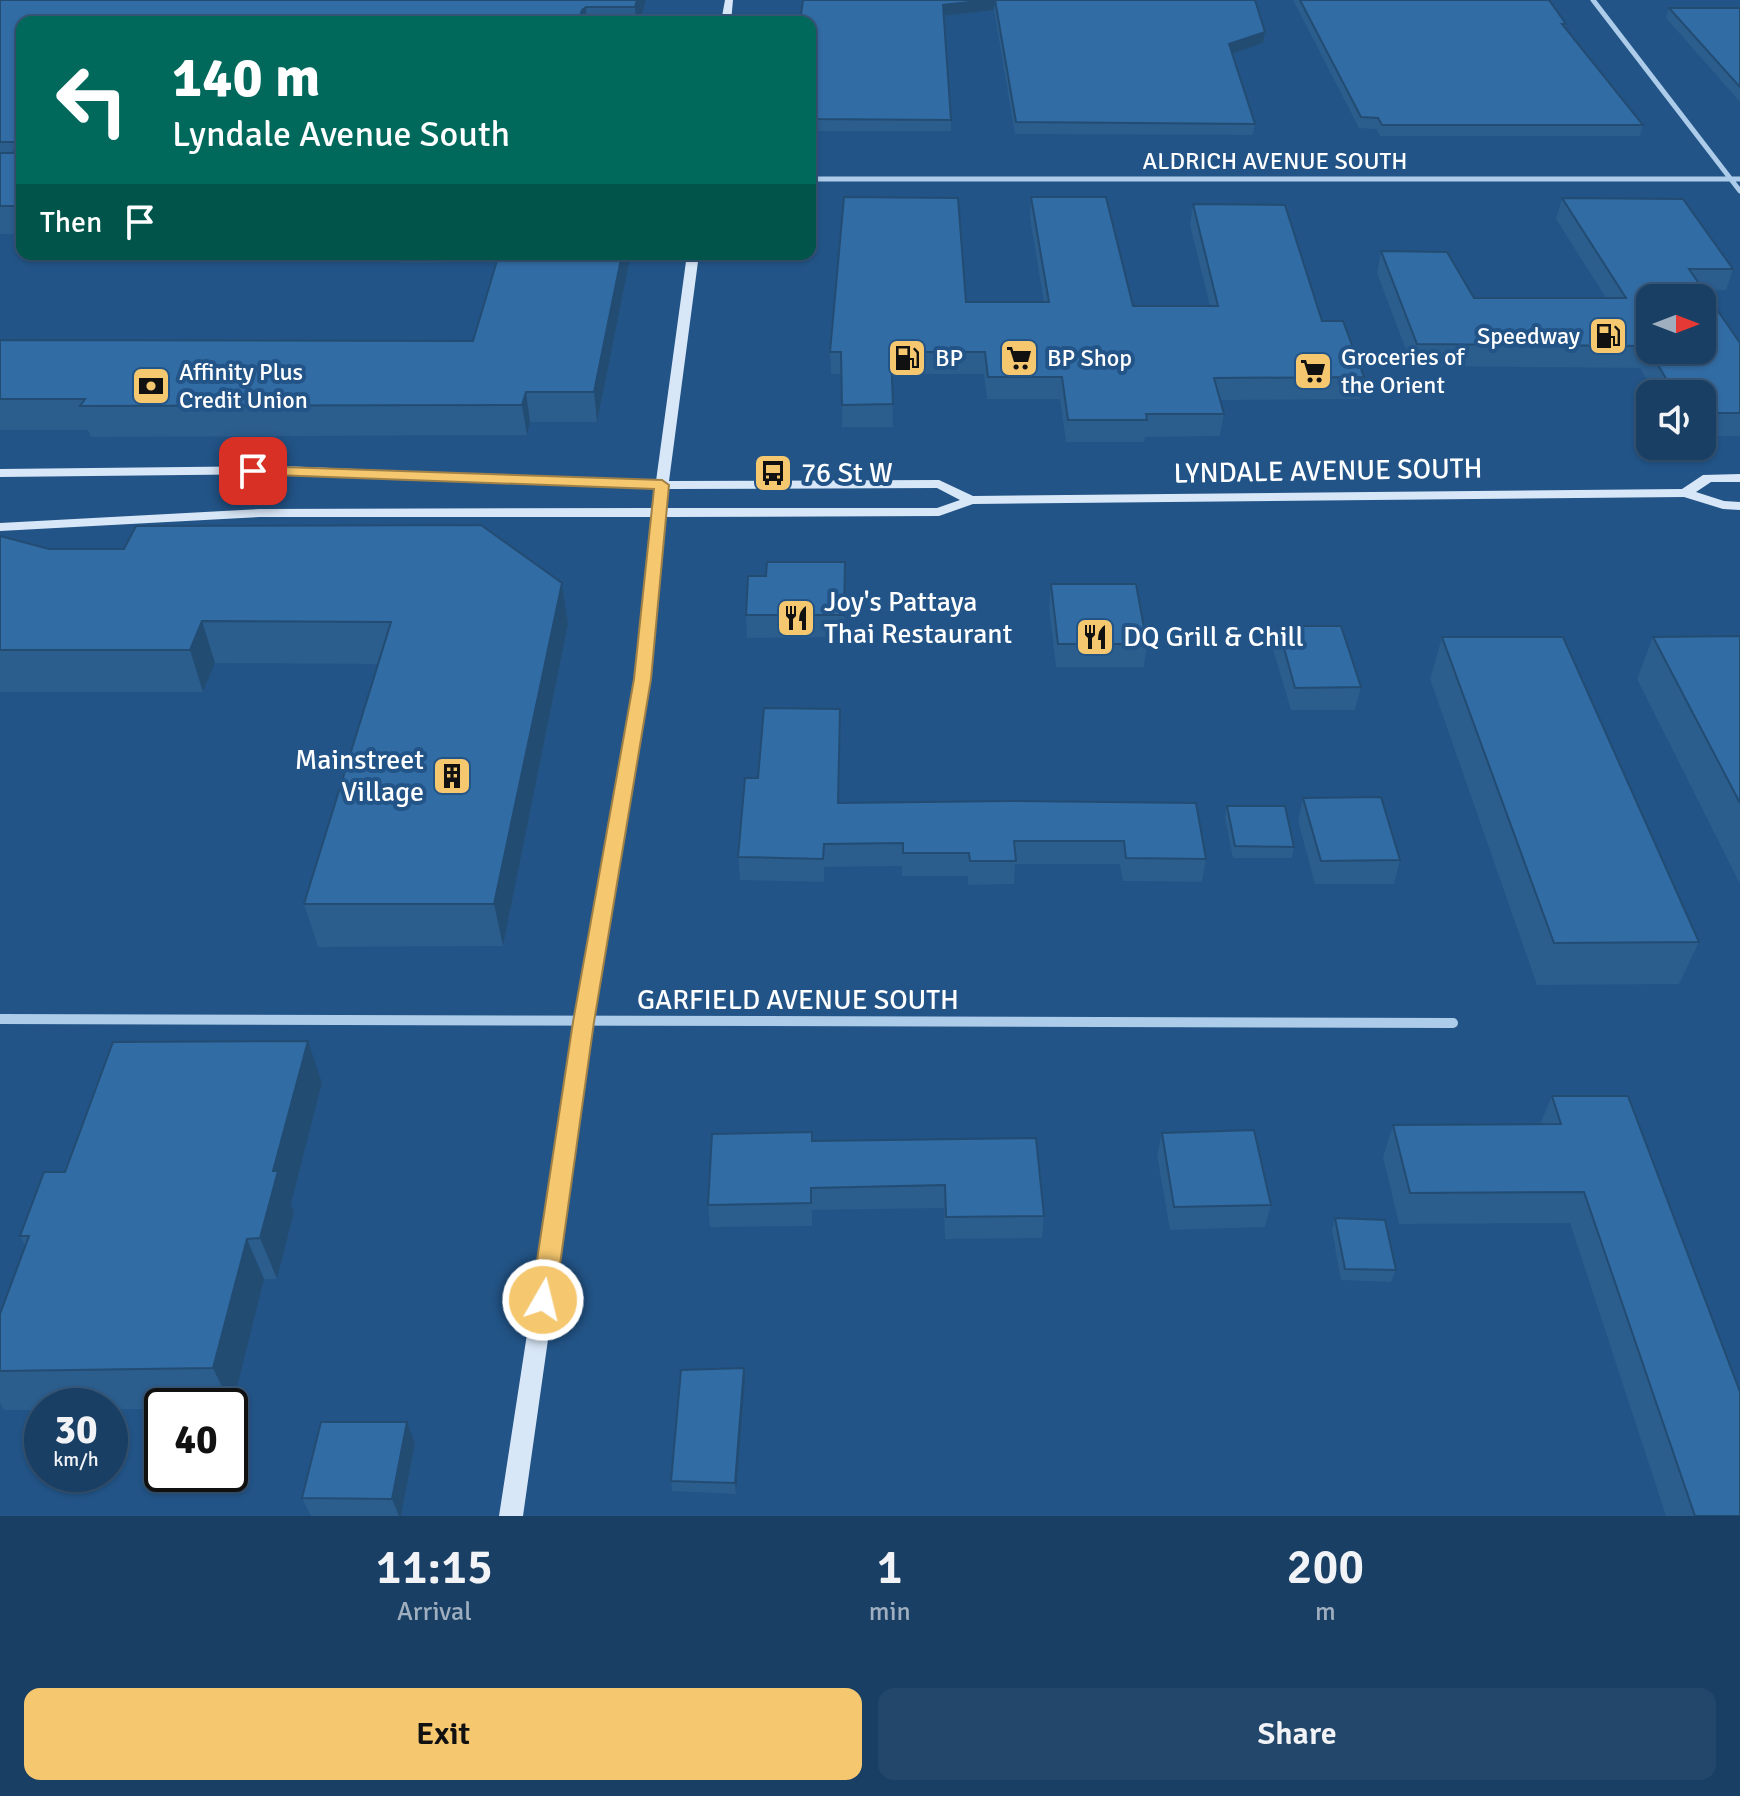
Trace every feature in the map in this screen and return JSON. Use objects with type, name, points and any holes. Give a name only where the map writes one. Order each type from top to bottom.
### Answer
[{"type":"main road","points":[[511,1516],[584,1022],[643,679],[662,485],[692,260]]},
{"type":"main road","name":"LYNDALE AVENUE SOUTH","points":[[0,473],[281,470],[662,485],[939,484],[971,500]]},
{"type":"main road","name":"LYNDALE AVENUE SOUTH","points":[[1685,493],[1708,478],[1740,478]]},
{"type":"main road","name":"LYNDALE AVENUE SOUTH","points":[[0,527],[260,513],[939,512],[971,500],[1685,493],[1723,505],[1740,506]]},
{"type":"street","points":[[1593,0],[1740,191]]},
{"type":"street","name":"ALDRICH AVENUE SOUTH","points":[[816,179],[1740,179]]},
{"type":"street","name":"GARFIELD AVENUE SOUTH","points":[[0,1019],[1453,1023]]},
{"type":"building","points":[[0,0],[637,0],[635,7],[586,7],[580,16],[16,16],[16,144],[0,142]]},
{"type":"building","points":[[803,0],[988,0],[943,5],[951,120],[816,119],[816,16],[801,16]]},
{"type":"building","points":[[995,0],[1255,0],[1265,32],[1229,44],[1255,124],[1016,122]]},
{"type":"building","points":[[1300,0],[1549,0],[1566,24],[1562,24],[1643,125],[1382,125],[1378,118],[1361,117]]},
{"type":"building","points":[[1669,8],[1740,8],[1740,87]]},
{"type":"building","points":[[16,149],[16,206],[0,206],[0,153],[13,153]]},
{"type":"building","points":[[844,197],[958,198],[966,302],[1049,302],[1031,197],[1106,197],[1133,306],[1218,306],[1193,204],[1285,205],[1322,321],[1343,321],[1364,377],[1214,378],[1224,414],[1146,414],[1147,420],[1068,420],[1062,377],[988,377],[985,352],[891,352],[893,404],[842,405],[841,352],[830,352]]},
{"type":"building","points":[[1562,198],[1683,199],[1733,269],[1689,269],[1699,284],[1636,284],[1636,346],[1417,344],[1381,251],[1447,252],[1474,298],[1626,298]]},
{"type":"building","points":[[497,260],[621,260],[594,392],[526,392],[522,405],[80,406],[85,399],[0,399],[0,340],[473,341]]},
{"type":"building","points":[[1716,308],[1740,343],[1740,413],[1716,413],[1716,380],[1667,380],[1658,364],[1716,364]]},
{"type":"building","name":"Mainstreet Village","points":[[481,525],[562,583],[494,904],[304,904],[391,622],[202,621],[190,650],[0,650],[0,536],[49,549],[124,549],[136,526]]},
{"type":"building","points":[[767,562],[845,562],[844,615],[746,615],[748,576],[766,576]]},
{"type":"building","points":[[1051,584],[1136,584],[1147,644],[1058,644]]},
{"type":"building","points":[[1278,626],[1341,626],[1361,687],[1295,688]]},
{"type":"building","points":[[1740,636],[1740,803],[1653,637]]},
{"type":"building","points":[[1442,637],[1563,637],[1699,942],[1554,943]]},
{"type":"building","points":[[764,708],[840,709],[838,803],[1196,803],[1206,859],[1126,858],[1124,841],[1014,841],[1016,861],[970,861],[969,853],[903,853],[903,843],[824,844],[823,859],[738,857],[745,778],[758,778]]},
{"type":"building","points":[[1381,797],[1400,860],[1321,861],[1303,798]]},
{"type":"building","points":[[1227,806],[1285,806],[1294,847],[1235,846]]},
{"type":"building","points":[[308,1041],[273,1171],[278,1171],[260,1238],[247,1239],[213,1368],[0,1371],[0,1314],[29,1236],[20,1236],[44,1172],[65,1172],[113,1042]]},
{"type":"building","points":[[1552,1096],[1628,1096],[1740,1392],[1740,1516],[1695,1516],[1584,1192],[1410,1193],[1393,1125],[1561,1124]]},
{"type":"building","points":[[1254,1130],[1271,1205],[1174,1207],[1162,1133]]},
{"type":"building","points":[[812,1132],[812,1141],[1036,1138],[1044,1216],[946,1217],[945,1185],[811,1188],[811,1203],[708,1205],[712,1134]]},
{"type":"building","points":[[1335,1218],[1385,1220],[1396,1270],[1345,1269]]},
{"type":"building","points":[[744,1368],[735,1483],[671,1481],[681,1370]]},
{"type":"building","points":[[321,1422],[407,1422],[392,1499],[302,1498]]},
{"type":"place","name":"Speedway","points":[[1608,336]]},
{"type":"place","name":"BP","points":[[907,358]]},
{"type":"place","name":"BP Shop","points":[[1019,358]]},
{"type":"place","name":"Groceries of the Orient","points":[[1313,371]]},
{"type":"place","name":"Affinity Plus Credit Union","points":[[151,386]]},
{"type":"place","name":"76 St W","points":[[773,473]]},
{"type":"place","name":"Joy's Pattaya Thai Restaurant","points":[[796,618]]},
{"type":"place","name":"DQ Grill & Chill","points":[[1095,637]]},
{"type":"place","name":"Mainstreet Village","points":[[452,776]]},
{"type":"route","points":[[253,471],[662,485],[643,679],[584,1022],[543,1300]]}]
